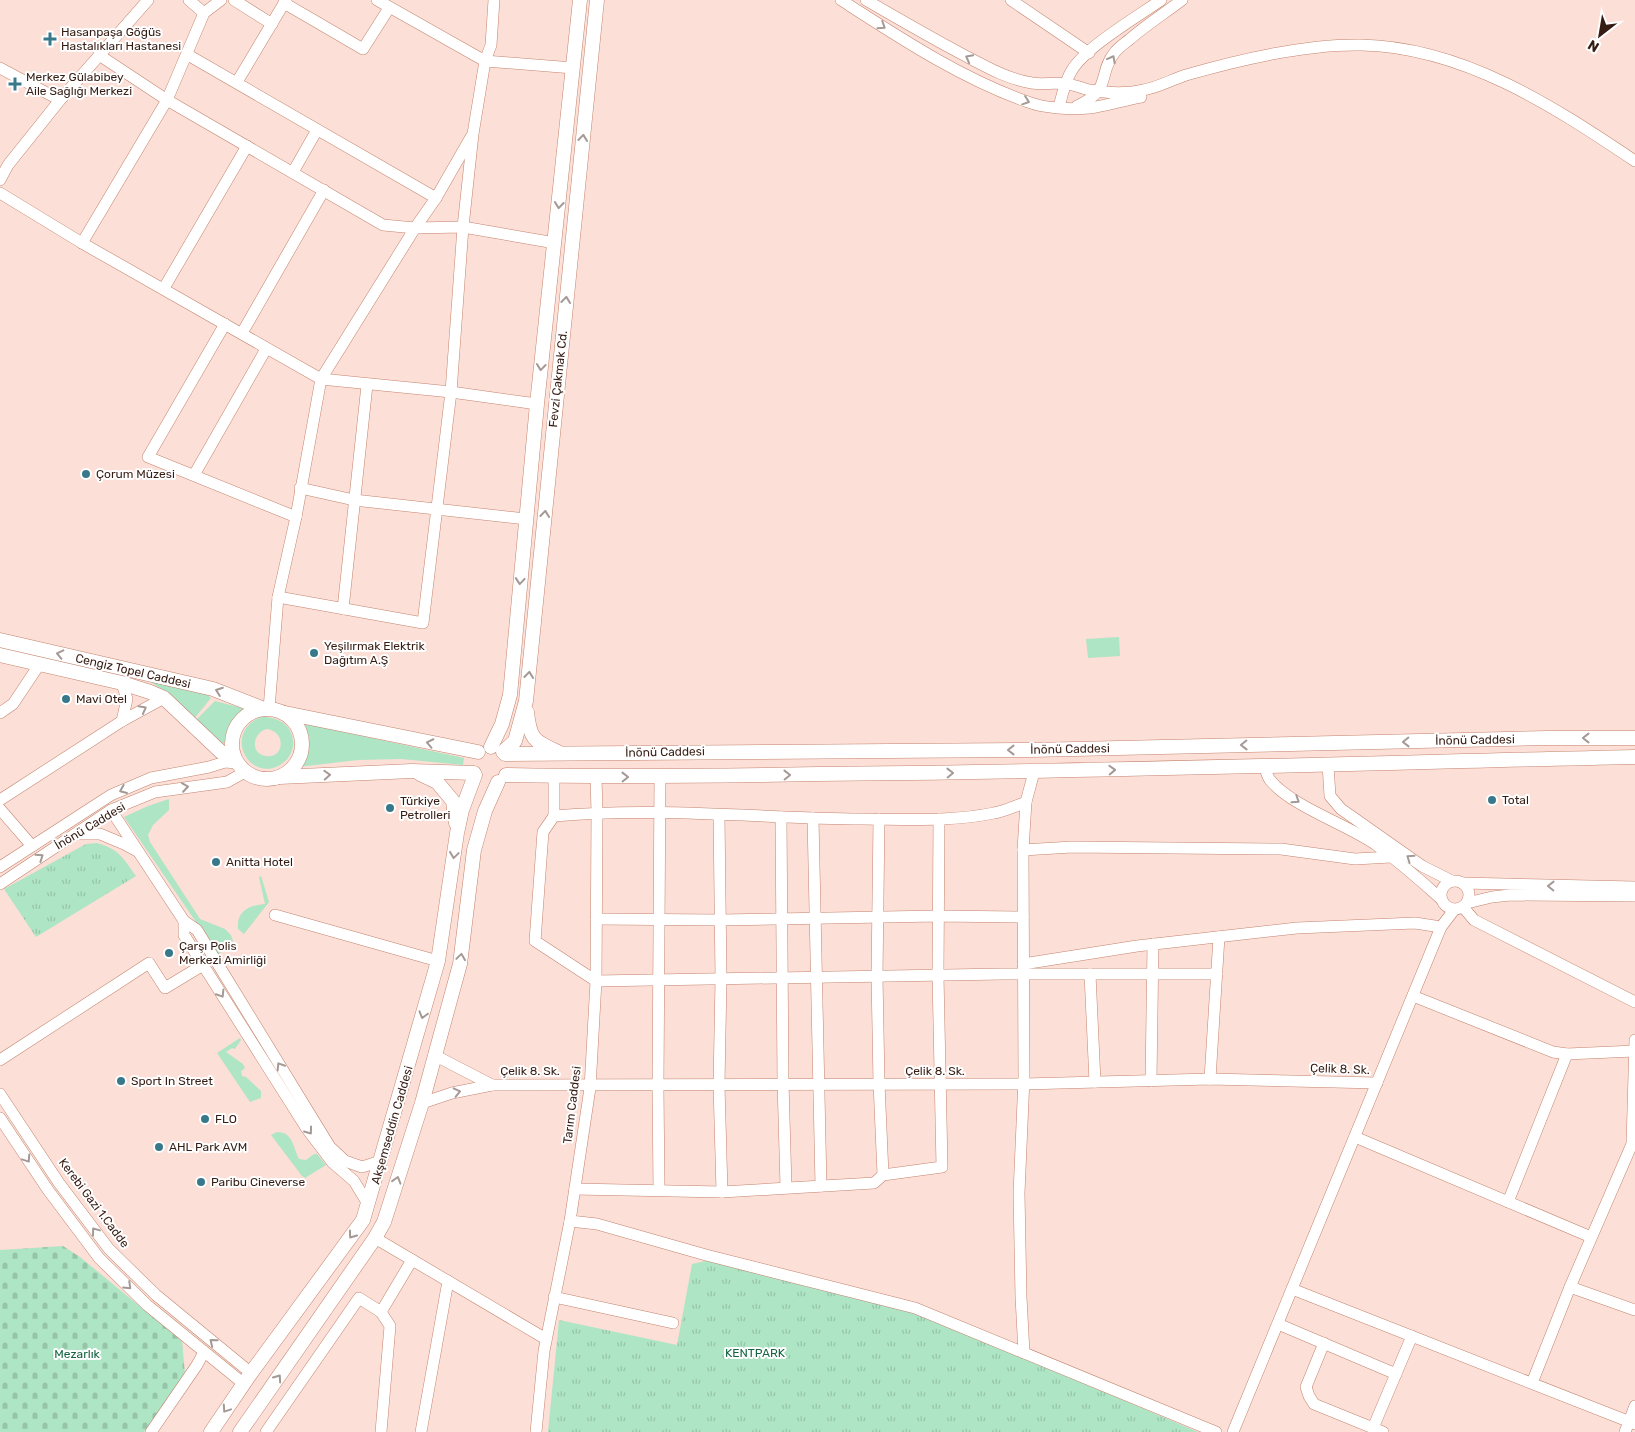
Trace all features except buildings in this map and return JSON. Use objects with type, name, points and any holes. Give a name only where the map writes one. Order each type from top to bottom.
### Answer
[{"type":"main road","name":"Fevzi Çakmak Cd.","points":[[494,751],[510,695],[537,404],[580,0]]},
{"type":"main road","name":"Fevzi Çakmak Cd.","points":[[494,751],[515,741],[526,701],[598,0]]},
{"type":"main road","name":"Cengiz Topel Caddesi","points":[[0,640],[212,689],[267,709]]},
{"type":"main road","name":"Cengiz Topel Caddesi","points":[[0,655],[122,683],[164,698],[222,752],[239,764]]},
{"type":"main road","points":[[526,701],[529,730],[537,742],[561,754]]},
{"type":"main road","points":[[278,777],[292,768],[301,753],[302,741],[299,730],[293,720],[284,713],[267,709],[253,711],[237,725],[232,741],[239,764],[255,777],[267,779],[412,771],[475,774]]},
{"type":"main road","name":"İnönü Caddesi","points":[[284,713],[494,751],[561,754],[1021,750],[1537,738],[1635,738]]},
{"type":"main road","points":[[1264,745],[1264,766]]},
{"type":"main road","points":[[494,751],[509,764],[502,778],[488,783],[483,782],[475,774],[473,760],[494,751]]},
{"type":"main road","name":"İnönü Caddesi","points":[[502,778],[1034,772],[1635,757]]},
{"type":"main road","points":[[412,771],[437,782],[453,801],[457,833]]},
{"type":"main road","name":"Akşemseddin Caddesi","points":[[211,1432],[247,1378],[363,1220],[438,961],[457,833],[462,810],[475,774]]},
{"type":"main road","name":"Akşemseddin Caddesi","points":[[240,1432],[375,1238],[384,1222],[422,1103],[460,964],[474,850],[485,811],[502,778]]},
{"type":"street","points":[[0,180],[4,164],[148,0]]},
{"type":"street","points":[[189,0],[204,14]]},
{"type":"street","points":[[82,242],[167,100],[188,55],[204,14],[221,0]]},
{"type":"street","points":[[234,0],[272,24]]},
{"type":"street","points":[[377,0],[485,61],[573,68]]},
{"type":"street","points":[[278,597],[423,623],[451,392],[463,227],[473,134],[485,61],[491,45],[494,0]]},
{"type":"street","points":[[841,0],[914,46],[972,78],[1030,103],[1088,108],[1141,96],[1185,76]]},
{"type":"street","points":[[866,0],[915,29],[1008,78],[1034,84],[1065,84],[1120,92],[1144,90],[1185,76],[1258,57],[1311,48],[1361,45],[1412,51],[1453,61],[1499,79],[1554,109],[1635,161]]},
{"type":"street","points":[[1059,107],[1065,84],[1072,70],[1105,39],[1161,0]]},
{"type":"street","points":[[1073,108],[1089,100],[1099,90],[1109,62],[1115,52],[1182,0]]},
{"type":"street","points":[[237,82],[285,1],[363,50],[389,8]]},
{"type":"street","points":[[1014,1],[1089,53]]},
{"type":"street","points":[[188,55],[436,198]]},
{"type":"street","points":[[99,56],[167,100],[383,225],[415,228],[463,227],[555,243]]},
{"type":"street","points":[[0,68],[60,100]]},
{"type":"street","points":[[293,172],[317,130]]},
{"type":"street","points":[[267,709],[278,597],[296,517],[321,379],[415,228],[436,198],[473,134]]},
{"type":"street","points":[[164,288],[247,146]]},
{"type":"street","points":[[242,333],[324,190]]},
{"type":"street","points":[[0,193],[242,333],[266,349],[321,379],[451,392],[537,404]]},
{"type":"street","points":[[225,324],[148,456],[296,517]]},
{"type":"street","points":[[194,475],[266,349]]},
{"type":"street","points":[[343,609],[367,385]]},
{"type":"street","points":[[300,488],[354,500],[526,519]]},
{"type":"street","points":[[0,713],[12,704],[39,665]]},
{"type":"street","points":[[122,683],[127,699],[122,720]]},
{"type":"street","points":[[0,800],[122,720],[164,698]]},
{"type":"street","name":"İnönü Caddesi","points":[[0,867],[111,795],[151,778],[225,762],[239,764],[228,782],[155,792],[112,810],[0,884]]},
{"type":"street","points":[[1328,764],[1330,796],[1341,809],[1422,866],[1457,882],[1468,890],[1469,899],[1441,927]]},
{"type":"street","points":[[1264,766],[1269,779],[1282,790],[1301,803],[1374,844],[1415,875],[1445,906],[1461,907],[1492,897],[1510,895],[1635,896]]},
{"type":"street","points":[[1024,1353],[1021,1297],[1020,1193],[1024,1084],[1023,850],[1026,802],[1034,772]]},
{"type":"street","points":[[554,776],[554,816],[543,832],[535,941],[596,980],[938,975],[1023,969],[1153,944],[1297,928],[1415,923],[1441,927]]},
{"type":"street","points":[[659,1190],[660,776]]},
{"type":"street","name":"Tarım Caddesi","points":[[536,1432],[546,1340],[570,1221],[590,1085],[596,980],[596,777]]},
{"type":"street","points":[[554,816],[597,812],[939,820],[994,813],[1026,802]]},
{"type":"street","points":[[0,810],[32,846]]},
{"type":"street","points":[[112,810],[184,921],[197,930],[330,1147],[345,1161],[362,1167],[381,1161]]},
{"type":"street","points":[[719,815],[721,920],[719,1085],[722,1192]]},
{"type":"street","points":[[781,817],[783,1084],[786,1188]]},
{"type":"street","points":[[813,818],[818,977],[821,1186]]},
{"type":"street","points":[[879,819],[877,976],[883,1175]]},
{"type":"street","points":[[575,1188],[722,1192],[874,1183],[883,1175],[942,1167],[938,975],[939,820]]},
{"type":"street","points":[[75,834],[100,834],[124,844],[140,854]]},
{"type":"street","points":[[1023,850],[1072,847],[1281,849],[1355,859],[1391,857]]},
{"type":"street","points":[[1233,1432],[1441,927],[1441,889],[1444,885],[1457,882],[1635,887]]},
{"type":"street","points":[[1461,907],[1474,920],[1635,1002]]},
{"type":"street","points":[[275,916],[438,961]]},
{"type":"street","points":[[596,919],[782,920],[938,916],[1023,917]]},
{"type":"street","points":[[184,921],[184,935],[306,1129],[332,1162],[354,1181],[368,1204]]},
{"type":"street","points":[[1210,1079],[1219,937]]},
{"type":"street","points":[[1152,1081],[1153,944]]},
{"type":"street","points":[[0,1060],[149,963],[165,988],[203,965]]},
{"type":"street","points":[[1023,969],[1090,974],[1217,974]]},
{"type":"street","points":[[1090,974],[1095,1082]]},
{"type":"street","points":[[1413,996],[1554,1052],[1567,1054],[1635,1050]]},
{"type":"street","points":[[1532,1383],[1591,1237],[1631,1155],[1635,1040]]},
{"type":"street","points":[[1508,1202],[1567,1054]]},
{"type":"street","points":[[434,1055],[492,1085]]},
{"type":"street","name":"Çelik 8. Sk.","points":[[422,1103],[452,1093],[492,1085],[1024,1084],[1210,1079],[1377,1083]]},
{"type":"street","name":"Kerebi Gazi 1.Cadde","points":[[0,1094],[59,1183],[109,1249],[156,1295],[247,1378]]},
{"type":"street","points":[[0,1118],[48,1190],[99,1258],[147,1305],[204,1352],[247,1378]]},
{"type":"street","points":[[1354,1137],[1591,1237]]},
{"type":"street","points":[[570,1221],[597,1224],[715,1257],[915,1308],[1216,1432]]},
{"type":"street","points":[[375,1238],[546,1340]]},
{"type":"street","points":[[381,1312],[412,1260]]},
{"type":"street","points":[[421,1432],[448,1281]]},
{"type":"street","points":[[1570,1287],[1635,1310]]},
{"type":"street","points":[[1292,1289],[1532,1383],[1630,1426],[1635,1406]]},
{"type":"street","points":[[554,1296],[673,1323]]},
{"type":"street","points":[[266,1432],[360,1298],[381,1312],[390,1326],[381,1432]]},
{"type":"street","points":[[1278,1324],[1396,1374]]},
{"type":"street","points":[[1324,1343],[1306,1387],[1311,1400],[1314,1404],[1378,1430],[1396,1374],[1412,1336]]},
{"type":"street","points":[[151,1432],[204,1352]]},
{"type":"green space","points":[[1119,637],[1120,656],[1088,658],[1086,639]]},
{"type":"green space","points":[[154,680],[203,691],[211,698],[194,719],[170,695],[152,683]]},
{"type":"green space","points":[[215,701],[246,709],[235,722],[223,745],[196,720]]},
{"type":"green space","points":[[261,717],[268,717],[280,721],[288,728],[293,739],[293,746],[285,761],[269,769],[258,767],[250,762],[244,754],[242,744],[243,734],[249,724]],"holes":[[[267,729],[273,731],[280,740],[280,750],[272,756],[266,756],[257,751],[255,747],[256,738],[262,731]]]},
{"type":"green space","points":[[302,723],[464,758],[463,765],[401,759],[358,760],[298,767],[304,745]]},
{"type":"green space","points":[[169,799],[169,810],[153,825],[148,835],[150,842],[200,919],[225,929],[231,935],[233,941],[229,948],[218,954],[124,817]]},
{"type":"green space","points":[[97,843],[116,851],[136,876],[36,937],[4,889],[86,844]]},
{"type":"green space","points":[[261,876],[269,902],[244,934],[238,929],[239,918],[242,913],[254,906],[265,904],[259,877]]},
{"type":"green space","points":[[240,1038],[241,1040],[235,1049],[232,1048],[226,1052],[243,1064],[245,1068],[241,1071],[242,1076],[246,1077],[261,1091],[261,1098],[250,1102],[217,1053]]},
{"type":"green space","points":[[277,1132],[289,1137],[299,1159],[306,1160],[317,1154],[326,1165],[305,1178],[302,1176],[271,1135]]},
{"type":"green space","name":"Mezarlık","points":[[63,1246],[80,1257],[182,1341],[185,1374],[144,1432],[0,1432],[0,1250]]},
{"type":"green space","name":"KENTPARK","points":[[710,1260],[924,1315],[1198,1432],[548,1432],[559,1320],[677,1345],[692,1264]]},
{"type":"place","name":"Hasanpaşa Göğüs Hastalıkları Hastanesi","points":[[50,39]]},
{"type":"place","name":"Merkez Gülabibey Aile Sağlığı Merkezi","points":[[15,84]]},
{"type":"place","name":"Çorum Müzesi","points":[[86,474]]},
{"type":"place","name":"Yeşilırmak Elektrik Dağıtım A.Ş","points":[[314,653]]},
{"type":"place","name":"Mavi Otel","points":[[66,699]]},
{"type":"place","name":"Total","points":[[1492,800]]},
{"type":"place","name":"Türkiye Petrolleri","points":[[390,808]]},
{"type":"place","name":"Anitta Hotel","points":[[216,862]]},
{"type":"place","name":"Çarşı Polis Merkezi Amirliği","points":[[169,953]]},
{"type":"place","name":"Sport In Street","points":[[121,1081]]},
{"type":"place","name":"FLO","points":[[205,1119]]},
{"type":"place","name":"AHL Park AVM","points":[[159,1147]]},
{"type":"place","name":"Paribu Cineverse","points":[[201,1182]]}]
